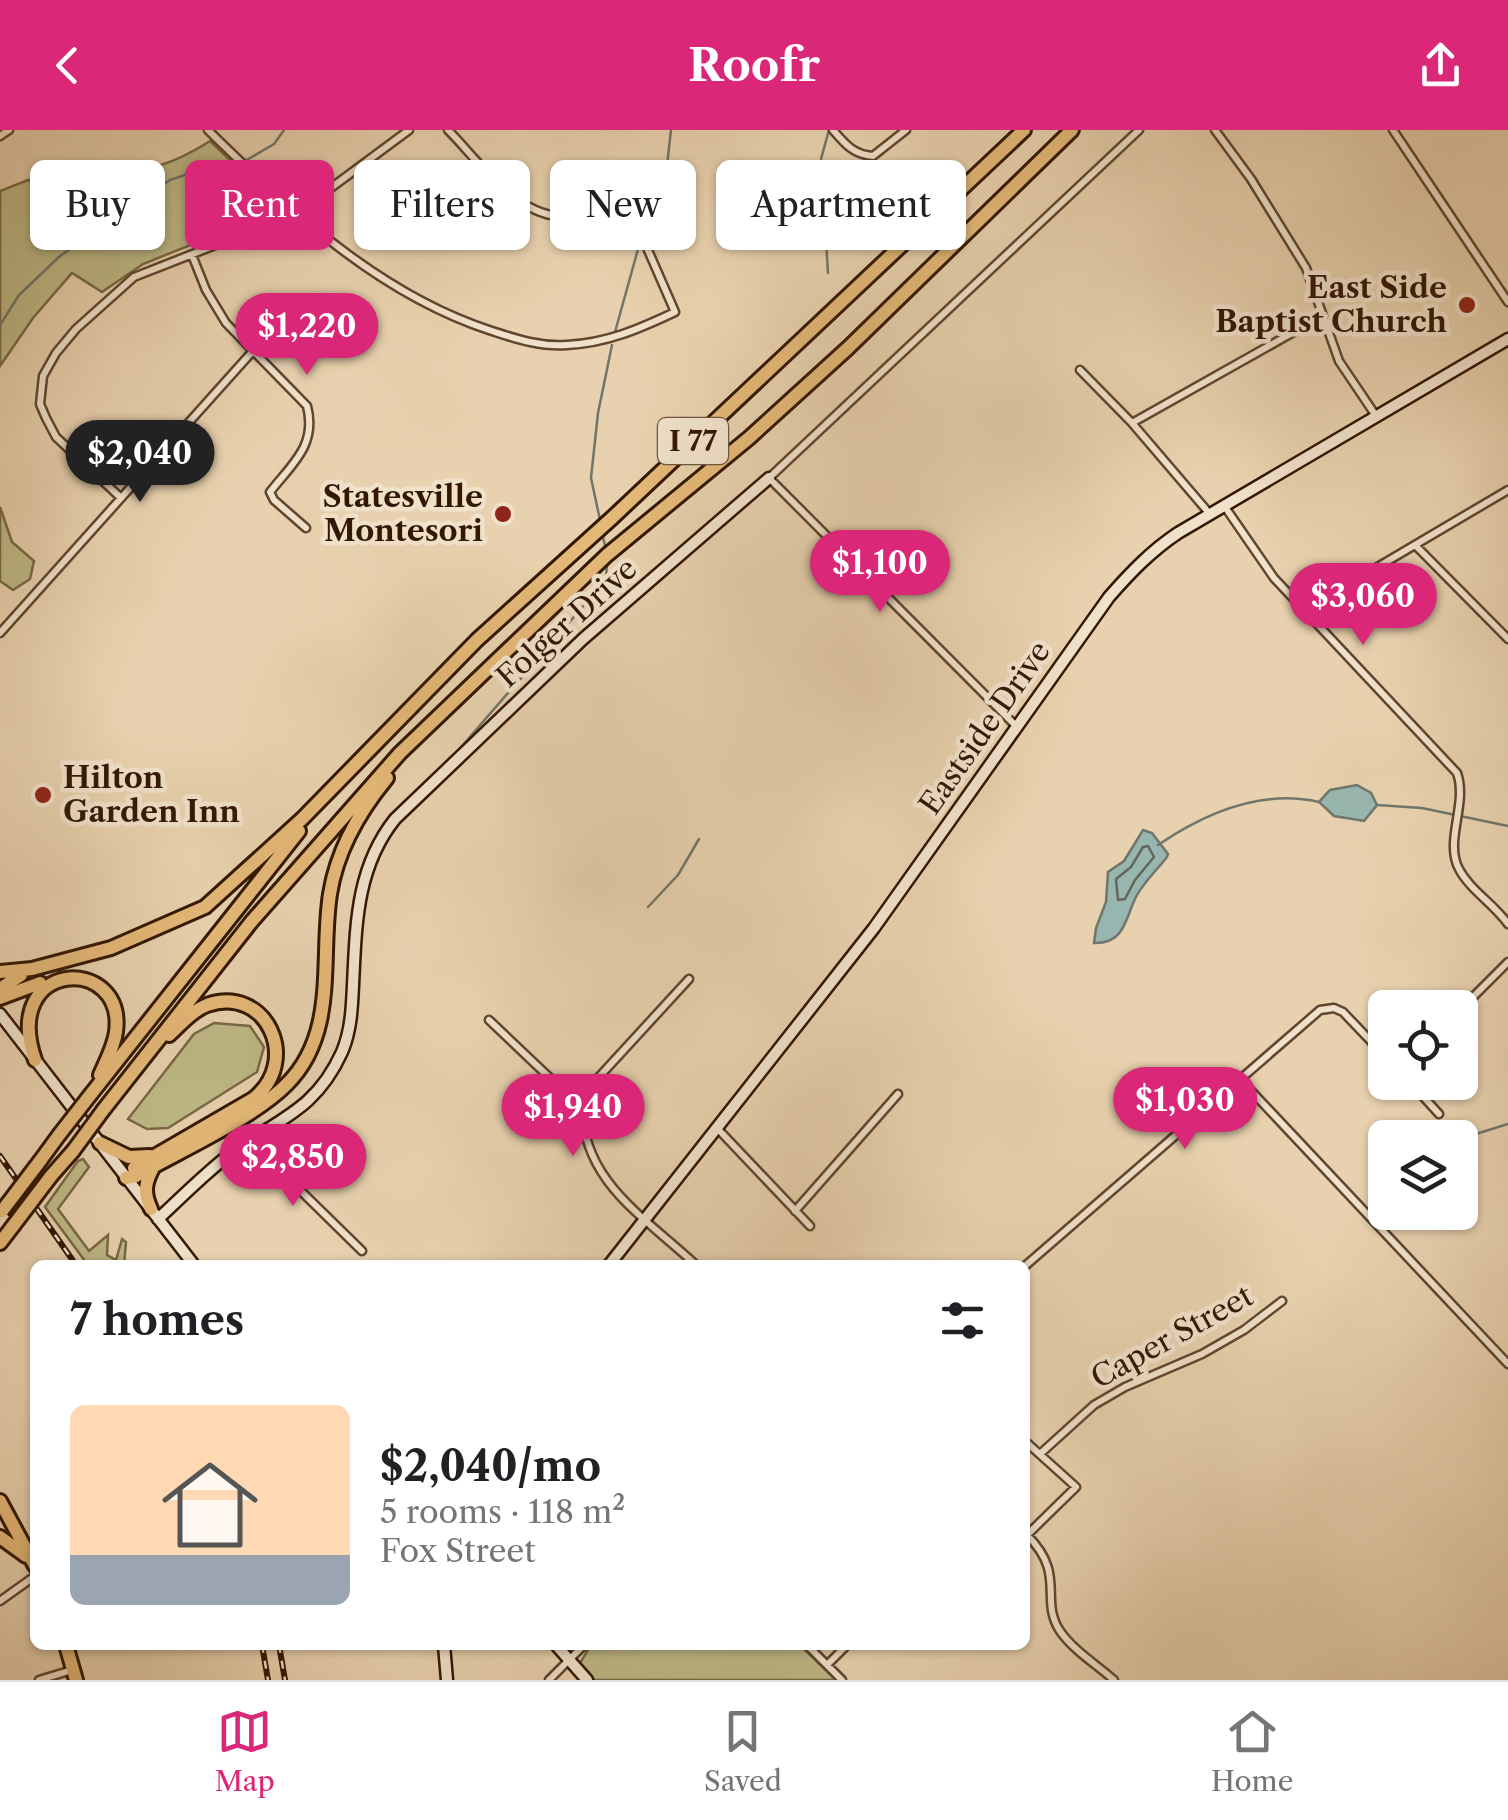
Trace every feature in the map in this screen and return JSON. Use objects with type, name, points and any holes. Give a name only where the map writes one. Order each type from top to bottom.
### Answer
[{"type":"highway","name":"I 77","points":[[1,1212],[348,771],[477,640],[1024,130]]},
{"type":"highway","name":"I 77","points":[[0,1243],[240,936],[400,753],[607,555],[749,438],[848,348],[1072,130]]},
{"type":"highway","points":[[100,1144],[129,1157],[153,1161],[268,1100],[302,1067],[321,1024],[330,892],[358,817],[390,775],[526,633]]},
{"type":"highway","points":[[0,972],[32,969],[111,948],[205,907],[254,866],[348,771]]},
{"type":"highway","points":[[0,989],[32,969]]},
{"type":"highway","points":[[0,998],[61,976],[76,977],[104,994],[114,1010],[117,1028],[91,1094]]},
{"type":"highway","points":[[35,1060],[26,1043],[22,1012],[47,980]]},
{"type":"highway","points":[[120,1088],[190,1014],[205,1006],[239,1004],[267,1022],[275,1037],[276,1071],[260,1094],[126,1178]]},
{"type":"highway","points":[[153,1161],[145,1196],[154,1214]]},
{"type":"highway","points":[[1,1505],[30,1560]]},
{"type":"highway","points":[[0,1537],[23,1552],[30,1562]]},
{"type":"highway","points":[[68,1650],[75,1675]]},
{"type":"street","points":[[0,136],[10,130]]},
{"type":"street","points":[[208,130],[240,160]]},
{"type":"street","points":[[334,186],[409,130]]},
{"type":"street","points":[[334,243],[385,280],[448,313],[534,344],[595,343],[675,312],[621,196],[578,215],[540,212],[521,202],[448,130]]},
{"type":"street","points":[[833,130],[860,155],[873,156],[906,130]]},
{"type":"street","name":"Folger Drive","points":[[154,1214],[250,1141],[307,1104],[320,1090],[341,1053],[350,1018],[363,880],[380,837],[583,639],[769,478],[1138,130]]},
{"type":"street","points":[[1215,130],[1300,257],[1339,361],[1376,417]]},
{"type":"street","points":[[1392,130],[1508,302]]},
{"type":"street","points":[[122,498],[56,436],[40,404],[43,376],[76,329],[119,288],[151,268],[204,250]]},
{"type":"street","points":[[192,255],[216,307],[252,352],[307,406],[309,438],[270,492],[306,528]]},
{"type":"street","points":[[1132,423],[1308,324],[1326,321]]},
{"type":"street","name":"Eastside Drive","points":[[613,1260],[874,928],[1128,574],[1158,546],[1508,340]]},
{"type":"street","points":[[0,634],[252,352]]},
{"type":"street","points":[[1080,370],[1132,423],[1210,514]]},
{"type":"street","points":[[769,478],[1016,727]]},
{"type":"street","points":[[1303,611],[1508,490]]},
{"type":"street","points":[[1224,506],[1248,543],[1303,611],[1450,763],[1462,785],[1454,847],[1459,870],[1508,924]]},
{"type":"street","points":[[1415,545],[1508,638]]},
{"type":"street","points":[[1478,992],[1508,962]]},
{"type":"street","points":[[690,979],[598,1077],[582,1105],[582,1125],[595,1166],[608,1184],[691,1260]]},
{"type":"street","points":[[1030,1262],[1309,1017],[1328,1008],[1343,1012],[1368,1038]]},
{"type":"street","points":[[0,1014],[190,1260]]},
{"type":"street","points":[[489,1020],[582,1105]]},
{"type":"street","points":[[1240,1079],[1508,1364]]},
{"type":"street","points":[[796,1211],[898,1094]]},
{"type":"street","points":[[1426,1100],[1439,1114]]},
{"type":"street","points":[[716,1127],[810,1226]]},
{"type":"street","points":[[250,1141],[362,1251]]},
{"type":"street","name":"Caper Street","points":[[1040,1454],[1094,1405],[1125,1387],[1202,1354],[1244,1330],[1282,1301]]},
{"type":"street","points":[[1030,1445],[1076,1487],[1030,1531]]},
{"type":"street","points":[[1030,1540],[1048,1563],[1053,1613],[1060,1630],[1114,1680]]},
{"type":"street","points":[[0,1601],[30,1574]]},
{"type":"street","points":[[444,1650],[447,1680]]},
{"type":"street","points":[[560,1650],[587,1680]]},
{"type":"street","points":[[549,1680],[579,1650]]},
{"type":"street","points":[[812,1650],[842,1680]]},
{"type":"street","points":[[827,1665],[842,1650]]},
{"type":"street","points":[[39,1680],[75,1675]]},
{"type":"shaded area","points":[[210,141],[230,160],[185,160],[185,247],[143,264],[102,292],[72,273],[33,318],[0,366],[0,191],[30,180],[30,250],[165,250],[165,164]]},
{"type":"shaded area","points":[[0,507],[12,542],[34,561],[30,579],[13,590],[0,581]]},
{"type":"shaded area","points":[[214,1023],[250,1026],[264,1047],[257,1072],[168,1128],[147,1129],[128,1119],[194,1034]]},
{"type":"shaded area","points":[[83,1159],[89,1167],[58,1209],[89,1251],[108,1235],[107,1255],[116,1260],[84,1260],[45,1207]]},
{"type":"shaded area","points":[[122,1239],[126,1242],[124,1260],[116,1260]]},
{"type":"shaded area","points":[[588,1650],[805,1650],[836,1680],[595,1680],[580,1663]]},
{"type":"water","points":[[1357,785],[1371,793],[1377,805],[1364,821],[1334,816],[1319,802],[1330,790]]},
{"type":"water","points":[[1143,830],[1152,833],[1167,857],[1140,890],[1119,934],[1094,943],[1106,902],[1108,872],[1124,861]]},
{"type":"waterway","points":[[247,160],[274,144],[284,130]]},
{"type":"waterway","points":[[668,160],[671,130]]},
{"type":"waterway","points":[[828,273],[821,159],[829,130]]},
{"type":"waterway","points":[[0,325],[19,295],[60,256],[170,180],[185,175]]},
{"type":"waterway","points":[[615,332],[638,250]]},
{"type":"waterway","points":[[600,520],[591,478],[598,413],[612,345]]},
{"type":"waterway","points":[[602,533],[606,550]]},
{"type":"waterway","points":[[449,761],[606,580],[607,562]]},
{"type":"waterway","points":[[1158,845],[1195,823],[1255,801],[1319,802]]},
{"type":"waterway","points":[[1377,805],[1422,808],[1508,826]]},
{"type":"waterway","points":[[648,907],[678,875],[699,839]]},
{"type":"waterway","points":[[1478,1133],[1508,1124]]},
{"type":"railway","points":[[0,1156],[73,1260]]},
{"type":"railway","points":[[263,1650],[268,1680]]},
{"type":"railway","points":[[280,1650],[285,1680]]},
{"type":"place","name":"East Side Baptist Church","points":[[1467,305]]},
{"type":"place","name":"Statesville Montesori","points":[[503,514]]},
{"type":"place","name":"Hilton Garden Inn","points":[[43,795]]}]
